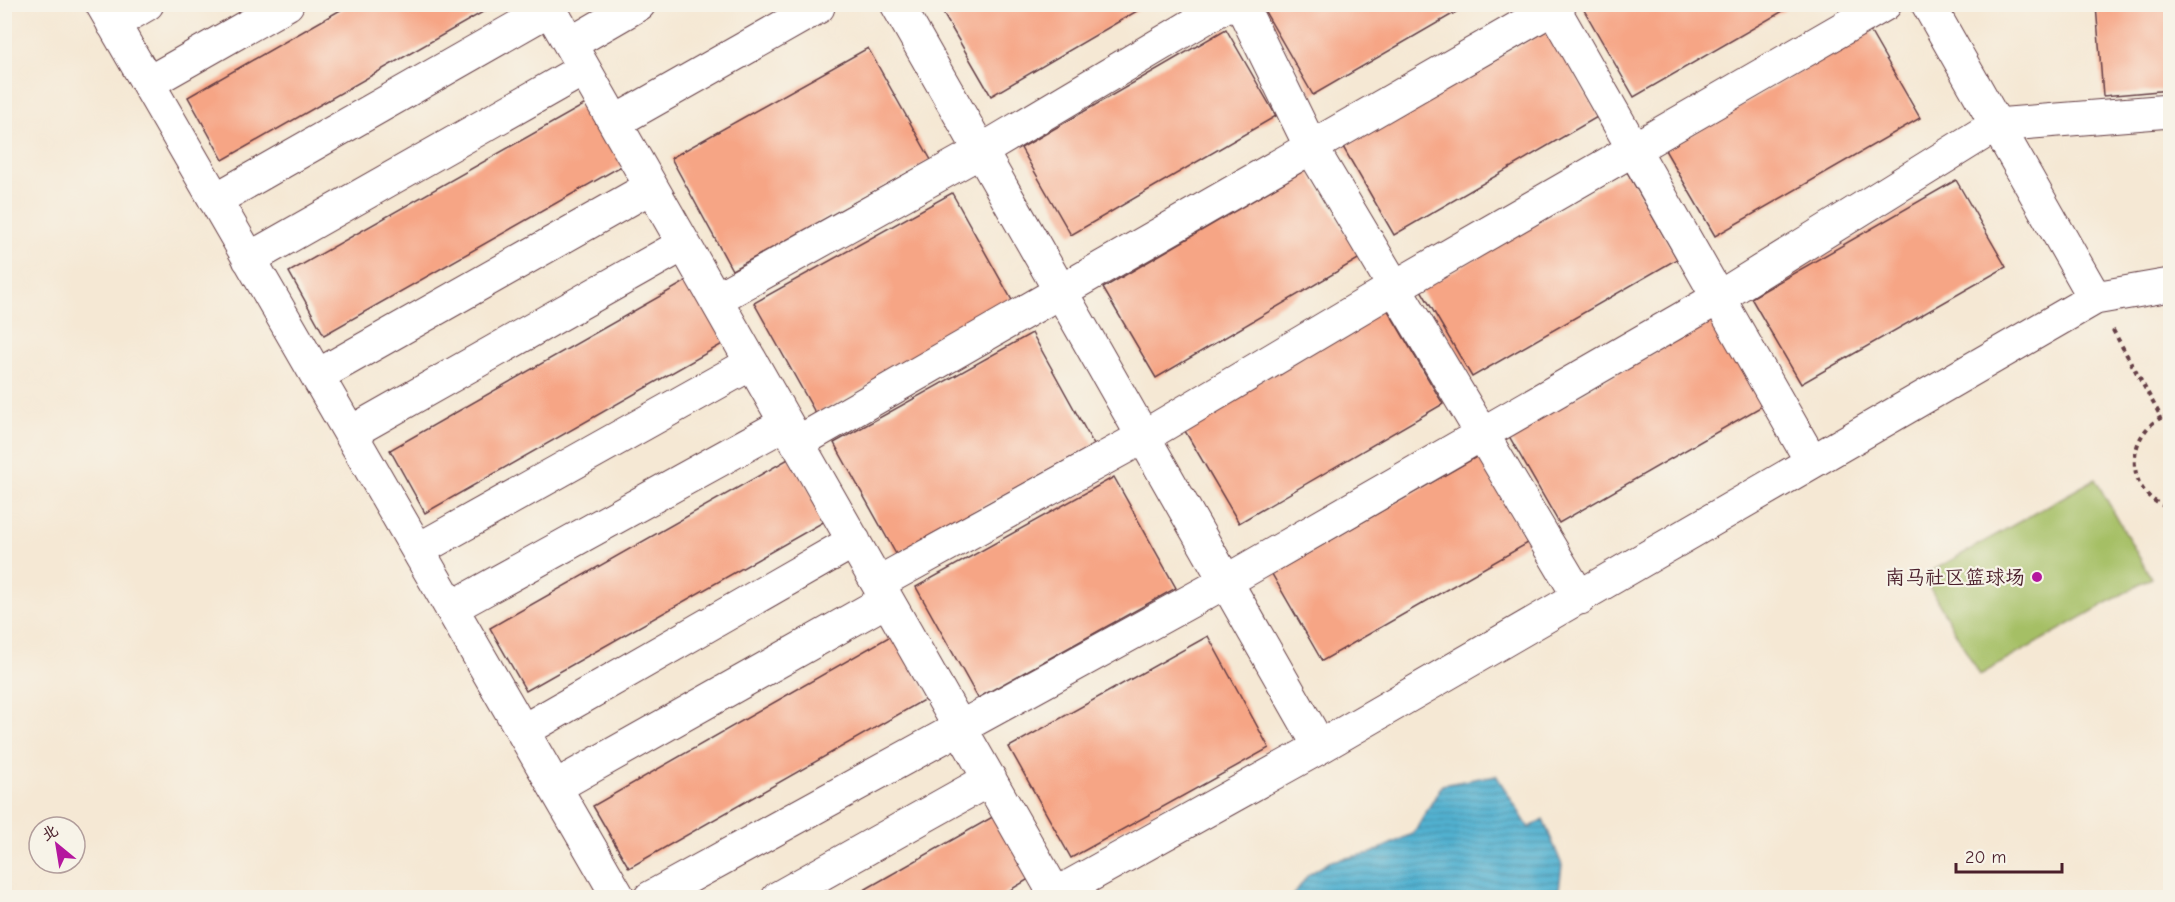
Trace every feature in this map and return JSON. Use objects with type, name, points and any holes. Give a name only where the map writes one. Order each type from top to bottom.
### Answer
[{"type":"street","points":[[147,4],[108,14],[619,897]]},
{"type":"street","points":[[148,83],[287,4]]},
{"type":"street","points":[[249,259],[577,56],[639,4]]},
{"type":"street","points":[[897,4],[1320,747]]},
{"type":"street","points":[[716,299],[981,151],[1228,4]]},
{"type":"street","points":[[1241,4],[1311,147],[1580,598]]},
{"type":"street","points":[[555,787],[1395,287],[1885,4]]},
{"type":"street","points":[[1928,4],[2095,298]]},
{"type":"street","points":[[451,608],[1061,292],[1555,6],[1812,462]]},
{"type":"street","points":[[215,200],[548,7],[990,779],[1052,896],[1320,747],[1580,598],[2095,298],[2170,285]]},
{"type":"street","points":[[615,122],[818,7]]},
{"type":"street","points":[[650,897],[1225,582],[1718,298],[1996,125],[2170,111]]},
{"type":"street","points":[[317,376],[651,187]]},
{"type":"street","points":[[350,432],[684,244]]},
{"type":"street","points":[[418,550],[752,363]]},
{"type":"street","points":[[523,731],[854,541]]},
{"type":"street","points":[[778,897],[990,779]]},
{"type":"path","points":[[2095,298],[2161,417]]},
{"type":"path","points":[[2170,414],[2148,426],[2139,438],[2134,453],[2134,469],[2139,485],[2149,497],[2170,508]]},
{"type":"green space","name":"南马社区篮球场","points":[[2095,479],[2151,578],[1980,675],[1923,576]]},
{"type":"water","points":[[1496,775],[1529,828],[1543,819],[1562,865],[1558,897],[1292,897],[1308,875],[1331,861],[1372,853],[1414,833],[1442,785]]},
{"type":"building","points":[[351,4],[497,4],[223,160],[188,97]]},
{"type":"building","points":[[947,4],[1149,4],[991,96],[940,8]]},
{"type":"building","points":[[1270,4],[1470,4],[1313,95],[1263,8]]},
{"type":"building","points":[[1593,4],[1795,4],[1634,97],[1584,10]]},
{"type":"building","points":[[2096,5],[2170,5],[2170,90],[2103,96]]},
{"type":"building","points":[[1226,29],[1276,116],[1071,235],[1021,148]]},
{"type":"building","points":[[1548,30],[1599,116],[1394,235],[1343,147]]},
{"type":"building","points":[[1870,31],[1920,118],[1715,236],[1665,150]]},
{"type":"building","points":[[868,48],[931,160],[732,270],[671,158]]},
{"type":"building","points":[[589,102],[625,164],[324,335],[289,272]]},
{"type":"building","points":[[1307,169],[1360,258],[1156,378],[1103,288]]},
{"type":"building","points":[[1627,172],[1677,259],[1472,377],[1421,290]]},
{"type":"building","points":[[1956,180],[2006,267],[1801,384],[1751,298]]},
{"type":"building","points":[[952,193],[1014,304],[816,414],[754,303]]},
{"type":"building","points":[[690,279],[726,342],[425,513],[390,450]]},
{"type":"building","points":[[1386,307],[1443,404],[1239,523],[1182,426]]},
{"type":"building","points":[[1714,318],[1764,405],[1559,523],[1509,436]]},
{"type":"building","points":[[1032,333],[1094,445],[896,554],[834,443]]},
{"type":"building","points":[[1478,456],[1528,543],[1322,661],[1272,574]]},
{"type":"building","points":[[790,458],[827,520],[526,691],[490,628]]},
{"type":"building","points":[[1114,477],[1176,588],[978,698],[916,587]]},
{"type":"building","points":[[894,634],[929,697],[629,868],[593,806]]},
{"type":"building","points":[[1208,636],[1269,748],[1071,858],[1009,747]]},
{"type":"building","points":[[996,815],[1032,877],[997,898],[850,898]]},
{"type":"place","name":"南马社区篮球场","points":[[2037,577]]}]
